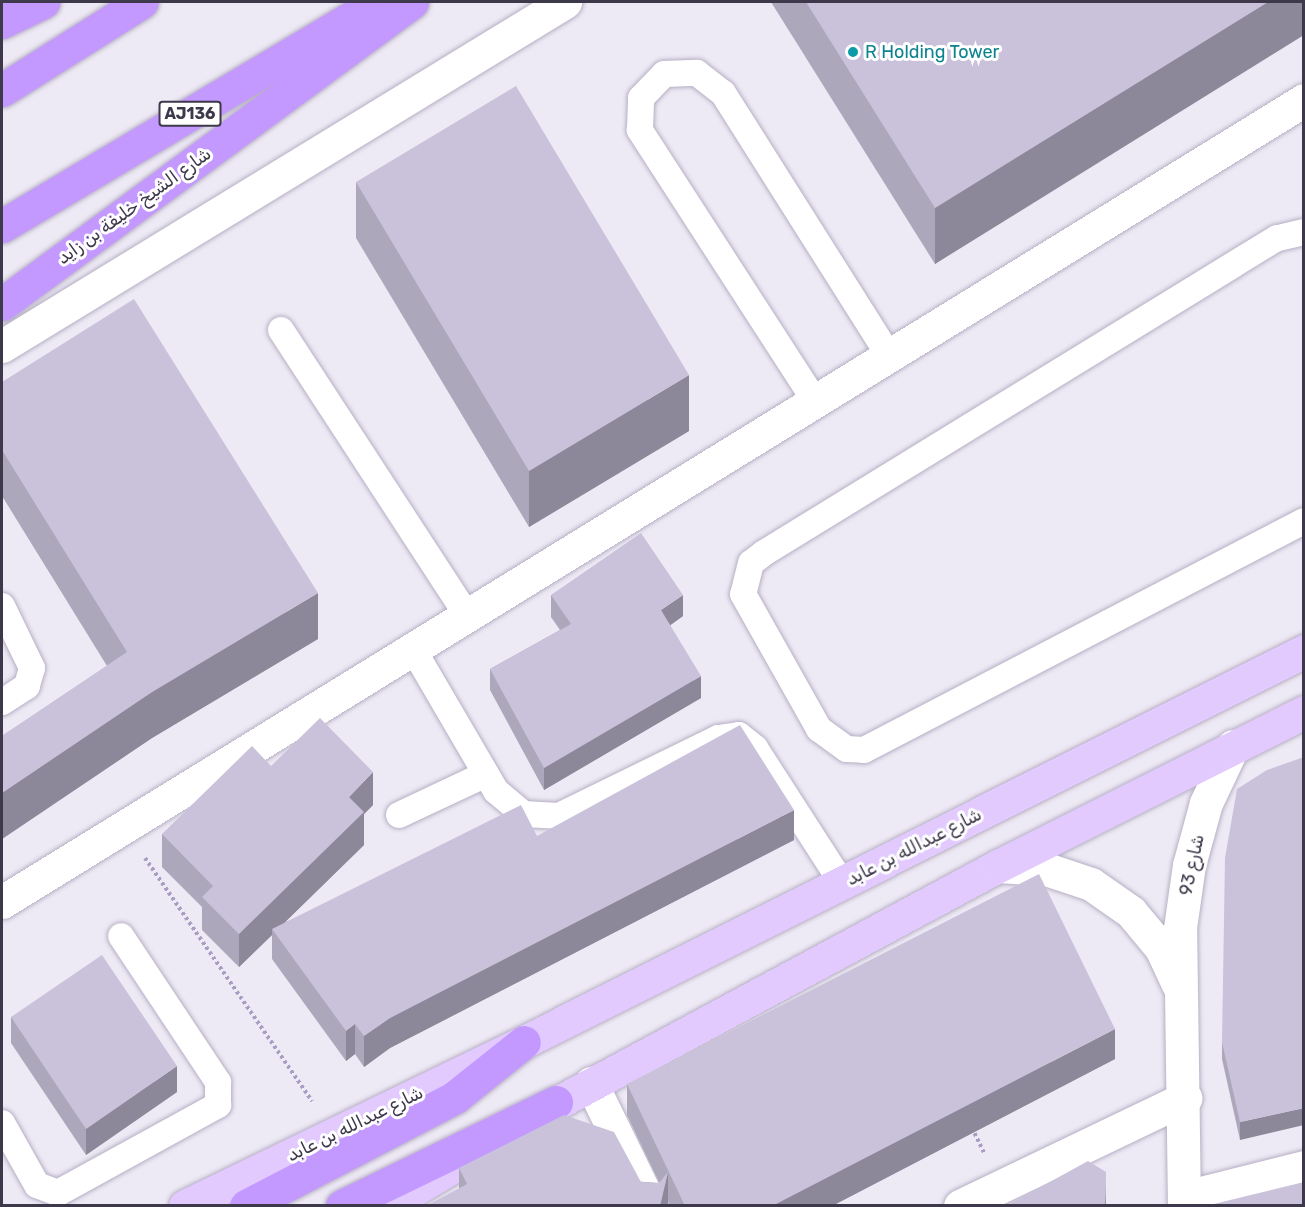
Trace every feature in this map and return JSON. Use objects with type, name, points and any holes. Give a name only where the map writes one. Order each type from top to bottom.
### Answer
[{"type":"main road","points":[[2,22],[43,2]]},
{"type":"main road","points":[[2,90],[142,2]]},
{"type":"main road","name":"AJ136","points":[[2,226],[378,2]]},
{"type":"main road","name":"شارع الشيخ خليفة بن زايد","points":[[2,304],[412,2]]},
{"type":"main road","name":"شارع عبدالله بن عابد","points":[[185,1206],[524,1042],[1304,651]]},
{"type":"main road","points":[[342,1206],[556,1102],[998,866],[1304,712]]},
{"type":"main road","name":"شارع عبدالله بن عابد","points":[[246,1206],[455,1097],[524,1042]]},
{"type":"main road","points":[[387,1206],[556,1102]]},
{"type":"street","points":[[2,346],[565,2]]},
{"type":"street","points":[[2,902],[1304,100]]},
{"type":"street","name":"شارع 93","points":[[1185,1201],[1185,1098],[1180,928],[1189,865],[1206,803],[1233,746]]},
{"type":"street","name":"شارع 93","points":[[998,866],[1046,869],[1091,884],[1146,930],[1161,948],[1181,992]]},
{"type":"street","points":[[591,1083],[651,1206]]},
{"type":"street","points":[[960,1206],[1185,1098]]},
{"type":"street","points":[[1185,1201],[1304,1167]]},
{"type":"lane","points":[[815,401],[640,130],[641,98],[664,74],[697,73],[723,93],[889,356]]},
{"type":"lane","points":[[1304,232],[1277,238],[764,553],[751,562],[743,594],[819,729],[847,749],[864,750],[1304,521]]},
{"type":"lane","points":[[281,330],[467,615]]},
{"type":"lane","points":[[2,606],[32,668],[27,686],[2,702]]},
{"type":"lane","points":[[413,649],[486,774],[508,805],[540,818],[559,816],[718,738],[739,735],[755,748],[842,883]]},
{"type":"lane","points":[[399,814],[486,774]]},
{"type":"lane","points":[[2,1124],[37,1185],[58,1193],[218,1105],[218,1082],[121,936]]},
{"type":"path","points":[[124,827],[334,1134]]},
{"type":"path","points":[[969,1123],[1001,1186]]},
{"type":"building","points":[[806,2],[1268,2],[935,208]]},
{"type":"building","points":[[516,86],[689,375],[529,471],[356,182]]},
{"type":"building","points":[[134,299],[318,593],[152,692],[2,793],[2,736],[127,652],[2,450],[2,382]]},
{"type":"building","points":[[641,533],[683,595],[661,610],[701,676],[544,768],[490,669],[571,624],[551,595]]},
{"type":"building","points":[[320,718],[373,772],[349,797],[364,812],[239,934],[202,897],[213,886],[162,834],[252,746],[271,766]]},
{"type":"building","points":[[740,725],[794,810],[390,1018],[364,1036],[355,1024],[346,1031],[272,929],[521,805],[537,836]]},
{"type":"building","points":[[1304,757],[1304,1108],[1240,1122],[1222,1042],[1225,858],[1237,789],[1267,770]]},
{"type":"building","points":[[1039,874],[1115,1029],[772,1206],[685,1206],[627,1084]]},
{"type":"building","points":[[102,955],[177,1066],[86,1129],[11,1017]]},
{"type":"building","points":[[564,1115],[614,1132],[641,1182],[659,1183],[668,1172],[660,1206],[426,1206],[467,1184],[459,1168]]},
{"type":"building","points":[[1088,1161],[1106,1172],[1105,1206],[1006,1206]]},
{"type":"building","points":[[1304,1182],[1304,1206],[1214,1206],[1214,1204]]},
{"type":"place","name":"R Holding Tower","points":[[853,52]]}]
